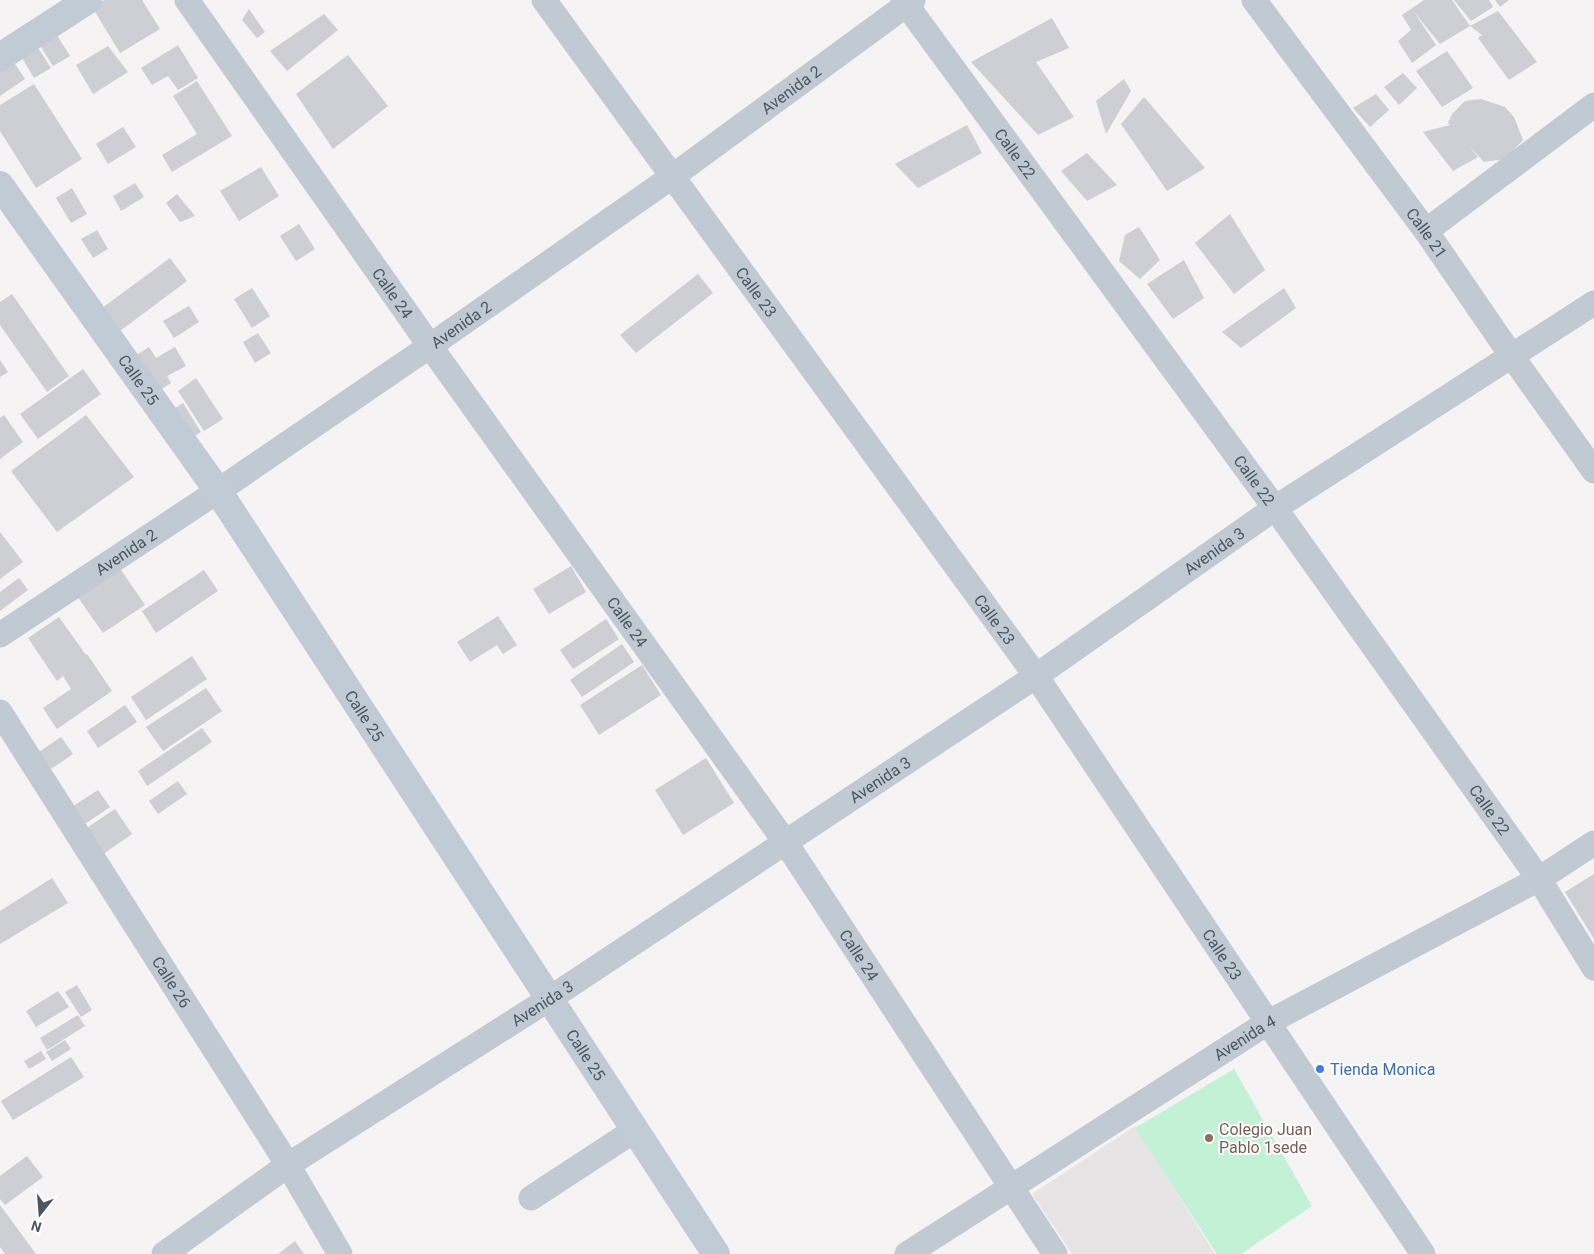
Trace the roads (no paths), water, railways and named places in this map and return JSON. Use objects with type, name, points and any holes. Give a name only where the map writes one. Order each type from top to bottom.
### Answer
[{"type":"street","points":[[0,57],[88,0]]},
{"type":"street","name":"Calle 24","points":[[187,0],[430,346],[786,843],[1055,1254]]},
{"type":"street","name":"Calle 23","points":[[544,0],[1036,676],[1423,1254]]},
{"type":"street","name":"Calle 21","points":[[1254,0],[1426,231],[1594,471]]},
{"type":"street","name":"Avenida 2","points":[[0,635],[218,491],[430,346],[673,176],[907,2]]},
{"type":"street","name":"Calle 22","points":[[907,2],[1275,508],[1539,879],[1594,968]]},
{"type":"street","points":[[1426,231],[1594,106]]},
{"type":"street","name":"Calle 25","points":[[0,185],[218,491],[716,1254]]},
{"type":"street","name":"Avenida 3","points":[[164,1254],[288,1165],[549,999],[1036,676],[1275,508],[1594,303]]},
{"type":"street","name":"Calle 26","points":[[0,712],[288,1165],[340,1254]]},
{"type":"street","name":"Avenida 4","points":[[907,1254],[1268,1023],[1539,879],[1594,843]]},
{"type":"street","points":[[531,1198],[635,1130]]},
{"type":"place","name":"Tienda Monica","points":[[1320,1069]]},
{"type":"place","name":"Colegio Juan Pablo 1sede","points":[[1209,1138]]}]
